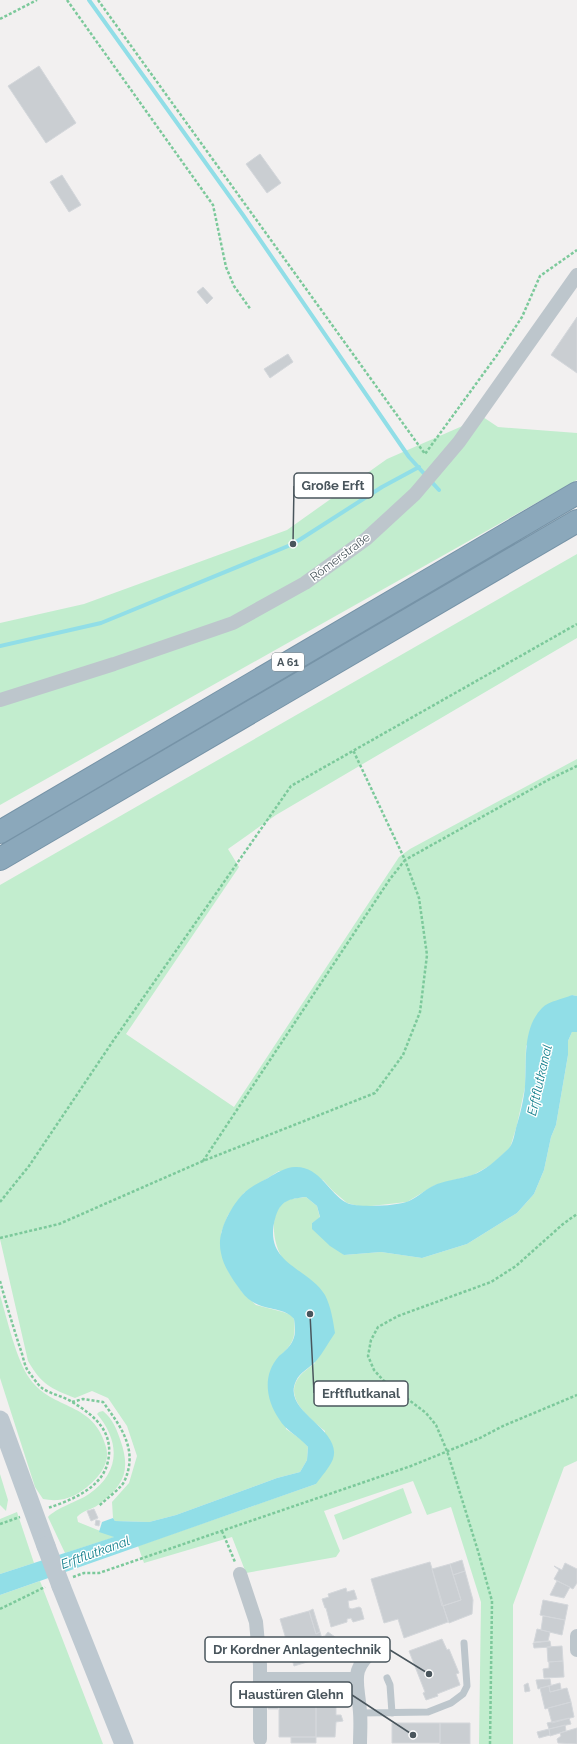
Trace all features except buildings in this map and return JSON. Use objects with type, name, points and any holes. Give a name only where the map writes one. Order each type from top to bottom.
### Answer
[{"type":"highway","name":"A 61","points":[[0,832],[577,493]]},
{"type":"highway","name":"A 61","points":[[0,859],[577,521]]},
{"type":"main road","points":[[0,1420],[46,1546],[124,1744]]},
{"type":"street","name":"Römerstraße","points":[[0,700],[114,664],[233,623],[305,583],[366,539],[415,494],[459,442],[577,275]]},
{"type":"street","points":[[240,1574],[256,1622],[260,1679],[260,1739]]},
{"type":"street","points":[[577,1636],[577,1650]]},
{"type":"street","points":[[360,1744],[360,1713],[356,1679],[362,1662],[368,1654],[377,1648]]},
{"type":"street","points":[[260,1679],[356,1679]]},
{"type":"lane","points":[[360,1713],[428,1712],[451,1703],[463,1694],[468,1686],[464,1643]]},
{"type":"lane","points":[[387,1678],[390,1684],[392,1713]]},
{"type":"path","points":[[0,19],[37,0]]},
{"type":"path","points":[[67,0],[214,205],[226,267],[234,286],[251,310]]},
{"type":"path","points":[[98,0],[425,454],[497,355],[518,323],[540,276],[577,250]]},
{"type":"path","points":[[0,1202],[29,1166],[113,1041],[291,786],[577,624]]},
{"type":"path","points":[[0,1238],[60,1224],[202,1161],[375,1093],[403,1055],[420,1012],[427,955],[419,898],[405,860],[353,750]]},
{"type":"path","points":[[202,1161],[390,879],[405,860],[548,780],[577,766]]},
{"type":"path","points":[[490,1744],[492,1601],[447,1451],[436,1425],[426,1413],[383,1380],[374,1370],[368,1356],[371,1340],[378,1327],[398,1316],[491,1282],[516,1266],[563,1224],[577,1214]]},
{"type":"path","points":[[0,1281],[28,1370],[42,1388],[72,1402],[99,1421],[106,1435],[109,1447],[109,1458],[106,1468],[100,1478],[92,1486],[67,1502],[0,1524]]},
{"type":"path","points":[[0,1608],[84,1573],[99,1573],[411,1466],[480,1438],[503,1426],[577,1395]]},
{"type":"path","points":[[72,1402],[83,1399],[103,1402],[122,1428],[131,1452],[124,1483],[100,1506]]},
{"type":"path","points":[[222,1532],[240,1574]]},
{"type":"green space","points":[[483,417],[498,427],[577,433],[577,480],[0,805],[0,623],[84,604],[287,530],[387,459]]},
{"type":"green space","points":[[577,554],[577,638],[276,815],[228,849],[239,867],[126,1034],[234,1107],[399,857],[410,849],[577,759],[577,996],[572,995],[526,1046],[525,1087],[517,1125],[510,1148],[491,1165],[473,1175],[435,1185],[407,1202],[362,1207],[347,1203],[323,1180],[279,1171],[244,1193],[228,1215],[221,1233],[228,1271],[242,1292],[256,1305],[283,1312],[291,1315],[294,1319],[294,1336],[288,1348],[279,1357],[286,1429],[302,1440],[308,1447],[307,1460],[300,1472],[277,1478],[176,1515],[149,1522],[115,1521],[113,1518],[112,1502],[129,1483],[137,1456],[127,1426],[108,1398],[92,1391],[75,1398],[47,1385],[33,1369],[28,1361],[0,1239],[0,885]]},
{"type":"green space","points":[[572,1032],[577,1032],[577,1461],[564,1467],[513,1605],[513,1744],[479,1744],[481,1602],[451,1507],[427,1515],[413,1481],[324,1511],[340,1551],[336,1557],[246,1573],[232,1537],[144,1563],[138,1546],[316,1484],[325,1431],[307,1415],[297,1402],[294,1395],[294,1387],[297,1380],[315,1363],[310,1280],[288,1265],[279,1252],[276,1244],[274,1235],[275,1217],[278,1209],[283,1203],[291,1199],[306,1197],[317,1206],[320,1218],[312,1223],[344,1255],[381,1252],[422,1258],[467,1244],[517,1213],[534,1194],[544,1170],[551,1137],[556,1125],[568,1055],[568,1041]]},
{"type":"green space","points":[[0,1295],[16,1350],[30,1379],[39,1389],[50,1397],[83,1414],[92,1421],[100,1432],[106,1447],[107,1453],[105,1465],[102,1471],[83,1490],[69,1498],[59,1500],[43,1499],[35,1487],[0,1378]]},
{"type":"green space","points":[[103,1411],[112,1421],[118,1433],[124,1453],[125,1470],[119,1485],[107,1498],[77,1517],[78,1522],[115,1537],[65,1553],[48,1517],[56,1511],[89,1494],[107,1476],[112,1466],[114,1456],[110,1435],[105,1424],[97,1414]]},
{"type":"green space","points":[[0,1474],[8,1500],[6,1511],[0,1505]]},
{"type":"green space","points":[[403,1488],[412,1513],[343,1540],[334,1515]]},
{"type":"green space","points":[[17,1512],[34,1563],[0,1574],[0,1519]]},
{"type":"green space","points":[[40,1581],[103,1744],[0,1744],[0,1595]]},
{"type":"water","points":[[572,995],[577,996],[577,1032],[572,1032],[568,1041],[568,1055],[556,1125],[551,1137],[544,1170],[534,1194],[517,1213],[467,1244],[422,1258],[381,1252],[344,1255],[330,1246],[312,1229],[312,1223],[320,1217],[317,1206],[306,1197],[286,1202],[277,1213],[273,1234],[275,1246],[289,1263],[317,1286],[325,1295],[333,1318],[335,1333],[316,1361],[298,1378],[294,1392],[297,1402],[322,1429],[334,1448],[332,1462],[316,1484],[0,1595],[0,1574],[114,1537],[99,1532],[102,1522],[113,1518],[115,1521],[149,1522],[176,1515],[277,1478],[300,1472],[307,1460],[308,1447],[285,1427],[279,1419],[271,1404],[268,1388],[268,1379],[274,1363],[289,1347],[294,1338],[294,1319],[289,1314],[254,1303],[247,1298],[226,1268],[221,1253],[220,1237],[225,1221],[233,1206],[243,1194],[255,1185],[278,1172],[292,1167],[304,1168],[311,1171],[317,1175],[340,1199],[352,1205],[360,1206],[404,1203],[437,1184],[463,1178],[486,1168],[508,1149],[513,1141],[524,1096],[526,1055],[528,1035],[531,1025],[542,1008],[556,1000]]},
{"type":"waterway","points":[[89,0],[243,215],[409,457],[439,490]]},
{"type":"waterway","points":[[0,646],[101,623],[293,544],[382,487],[419,467]]},
{"type":"place","name":"Große Erft","points":[[293,544]]},
{"type":"place","name":"Erftflutkanal","points":[[310,1314]]},
{"type":"place","name":"Dr Kordner Anlagentechnik","points":[[429,1674]]},
{"type":"place","name":"Haustüren Glehn","points":[[413,1735]]}]
